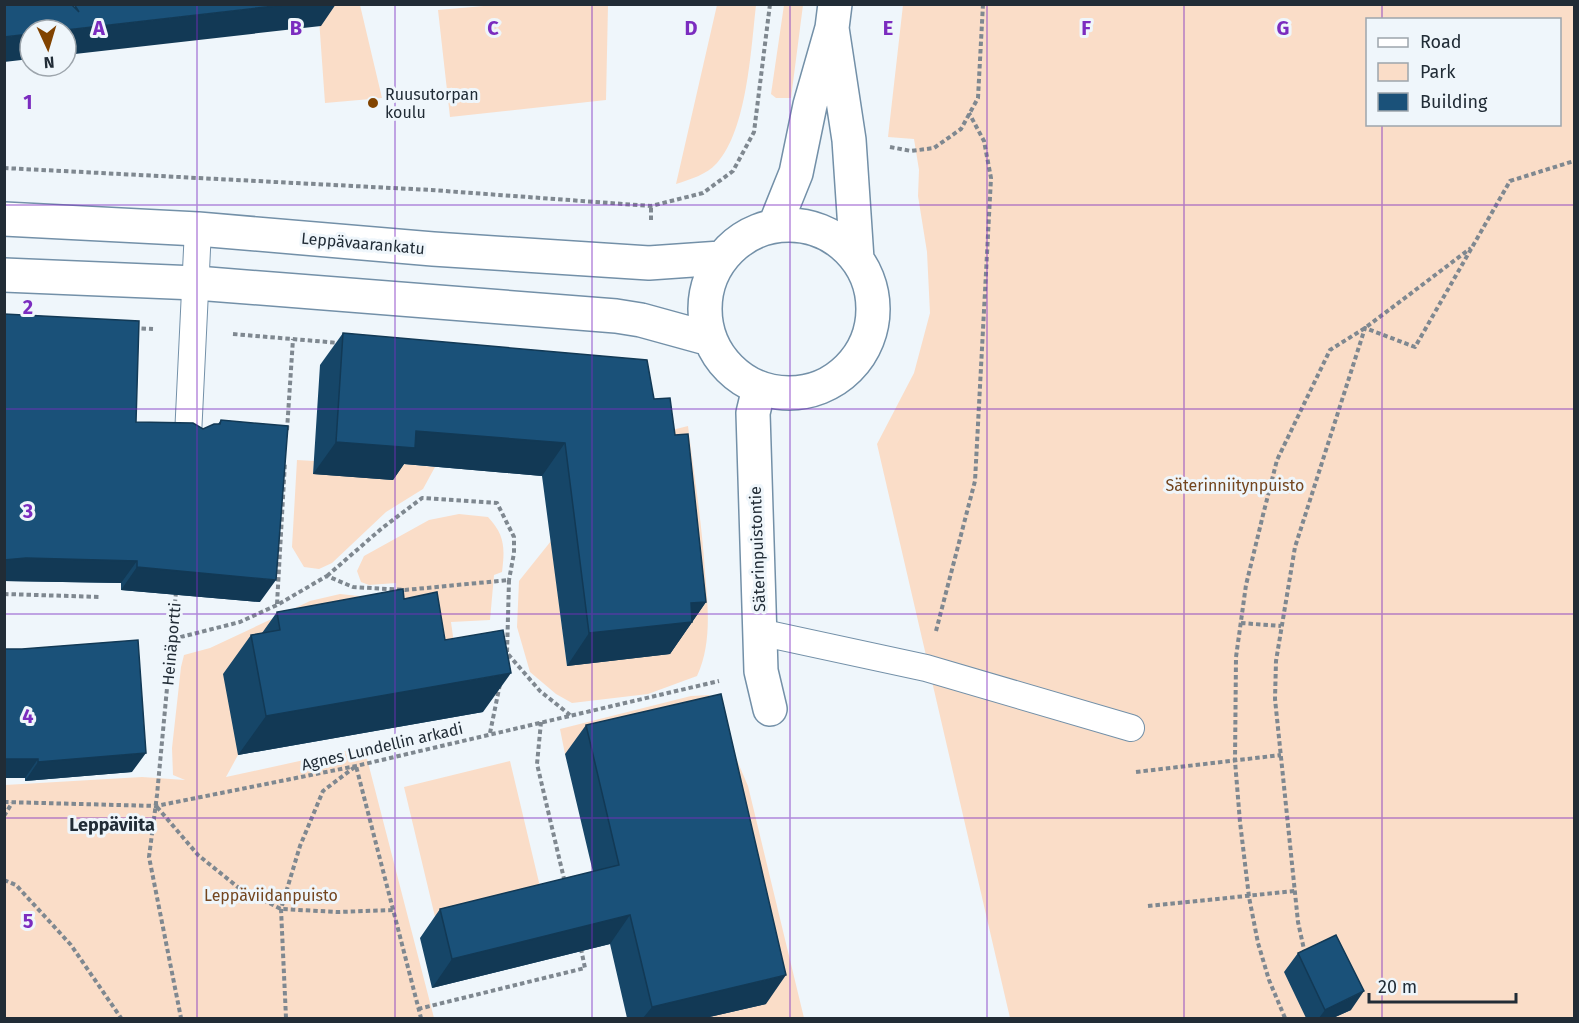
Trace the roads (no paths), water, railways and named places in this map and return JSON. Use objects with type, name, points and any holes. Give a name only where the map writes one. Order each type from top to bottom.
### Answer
[{"type":"main road","points":[[775,225],[796,173],[810,105],[834,16]]},
{"type":"main road","points":[[834,16],[849,140],[857,259]]},
{"type":"main road","name":"Leppävaarankatu","points":[[4,219],[198,229],[433,249],[649,263],[721,258]]},
{"type":"main road","points":[[775,225],[801,225],[823,231],[842,243],[857,259],[868,277],[873,298],[872,323],[865,347],[852,365],[837,379],[801,393],[779,393],[759,388],[741,379],[728,368],[716,352],[710,339],[705,317],[705,296],[712,274],[721,258],[736,243],[755,231],[775,225]]},
{"type":"main road","points":[[4,274],[196,283],[616,316],[641,320],[710,339]]},
{"type":"main road","name":"Säterinpuistontie","points":[[759,388],[753,413],[759,632],[761,671],[770,709]]},
{"type":"lane","points":[[188,436],[198,229]]},
{"type":"lane","points":[[759,632],[926,669],[1131,728]]},
{"type":"place","name":"Ruusutorpan koulu","points":[[373,103]]},
{"type":"district","name":"Leppäviita","points":[[112,825]]},
{"type":"park label","name":"Säterinniitynpuisto","points":[[1235,485]]},
{"type":"park label","name":"Leppäviidanpuisto","points":[[271,895]]}]
